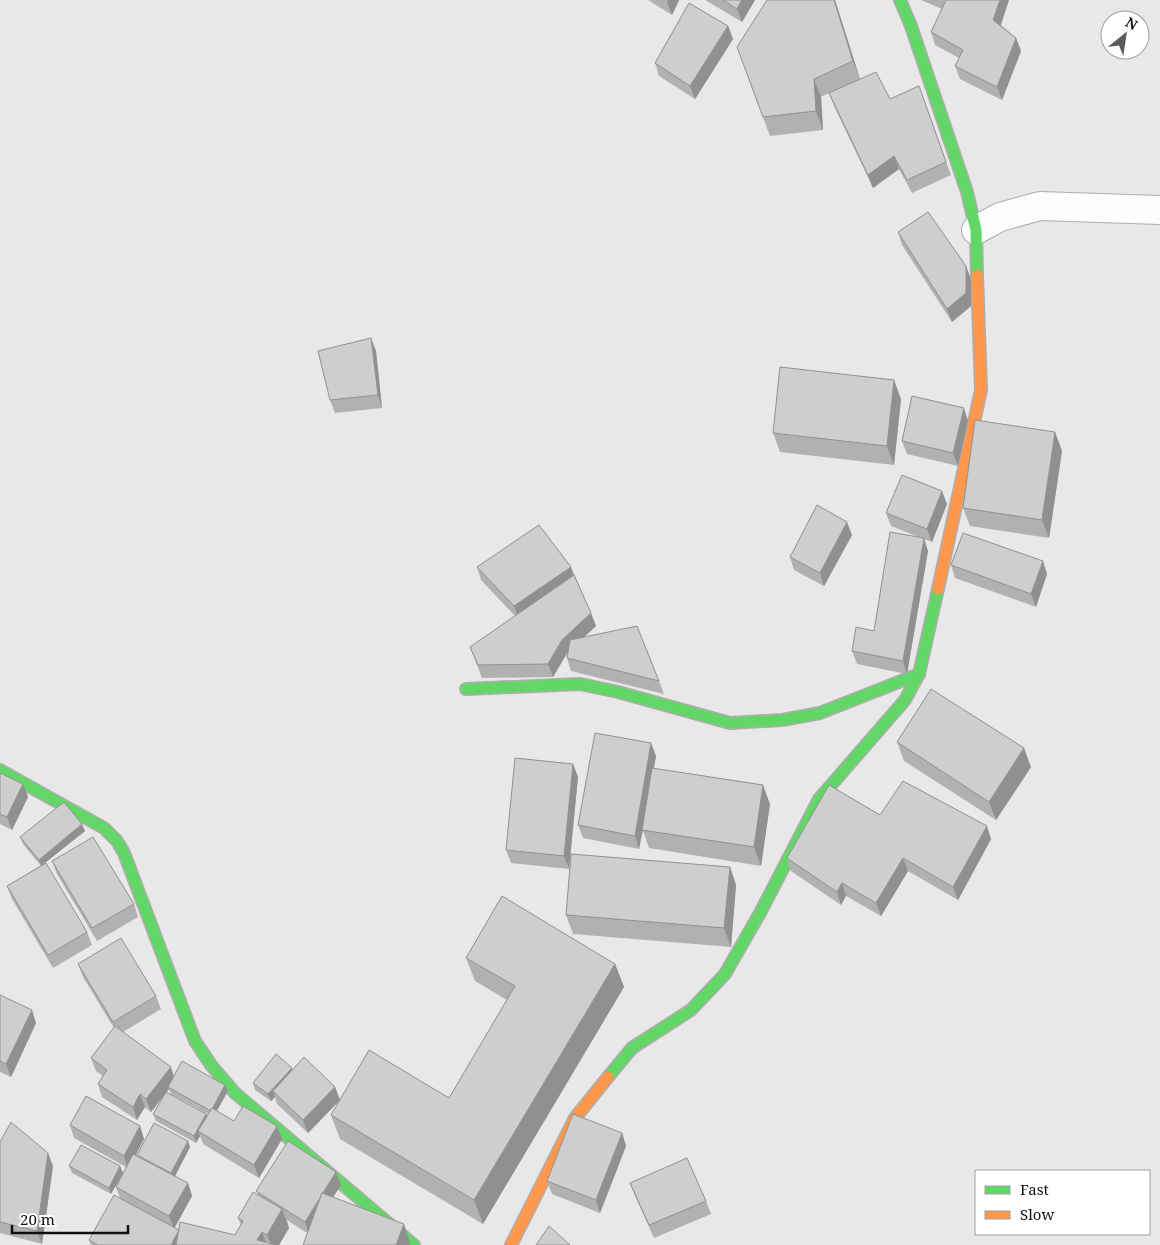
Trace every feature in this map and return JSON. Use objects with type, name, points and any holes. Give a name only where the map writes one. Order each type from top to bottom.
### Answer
[{"type":"street","points":[[511,1245],[575,1118],[632,1048],[691,1010],[725,974],[760,913],[819,799],[905,700],[919,674],[981,390],[976,230],[967,192],[911,26],[900,0]]},
{"type":"street","points":[[976,230],[1000,216],[1040,206],[1160,210]]},
{"type":"street","points":[[466,689],[580,684],[618,692],[730,723],[782,720],[820,713],[919,674]]},
{"type":"street","points":[[0,770],[104,828],[117,841],[124,853],[195,1041],[210,1064],[235,1093],[414,1245]]},
{"type":"building","points":[[723,0],[742,0],[737,9]]},
{"type":"building","points":[[767,0],[834,0],[853,61],[814,79],[816,111],[763,117],[737,47]]},
{"type":"building","points":[[946,0],[1000,0],[993,20],[1016,38],[997,87],[955,66],[963,50],[931,32]]},
{"type":"building","points":[[689,3],[728,26],[690,86],[655,63]]},
{"type":"building","points":[[876,72],[890,99],[919,86],[946,162],[907,180],[894,156],[868,175],[829,93]]},
{"type":"building","points":[[928,212],[966,266],[966,293],[947,309],[898,232]]},
{"type":"building","points":[[371,338],[378,395],[330,400],[318,351]]},
{"type":"building","points":[[780,367],[894,380],[887,446],[773,433]]},
{"type":"building","points":[[912,396],[964,408],[953,453],[902,441]]},
{"type":"building","points":[[975,420],[1055,432],[1042,520],[963,508]]},
{"type":"building","points":[[902,475],[942,491],[927,529],[886,513]]},
{"type":"building","points":[[817,505],[847,522],[820,573],[790,557]]},
{"type":"building","points":[[539,525],[571,567],[514,606],[477,567]]},
{"type":"building","points":[[890,532],[924,538],[903,661],[852,651],[856,627],[874,631]]},
{"type":"building","points":[[963,533],[1043,561],[1031,594],[951,565]]},
{"type":"building","points":[[574,575],[591,613],[562,640],[548,664],[478,665],[470,647]]},
{"type":"building","points":[[637,626],[659,681],[567,658],[570,640]]},
{"type":"building","points":[[931,689],[1024,748],[989,802],[897,742]]},
{"type":"building","points":[[595,733],[651,743],[635,836],[578,825]]},
{"type":"building","points":[[515,758],[573,764],[564,856],[506,850]]},
{"type":"building","points":[[652,768],[763,785],[754,847],[642,830]]},
{"type":"building","points":[[0,773],[23,784],[7,817],[0,814]]},
{"type":"building","points":[[903,781],[987,826],[953,887],[903,858],[876,903],[842,883],[837,892],[787,858],[829,785],[880,815]]},
{"type":"building","points":[[64,802],[82,824],[39,860],[20,837]]},
{"type":"building","points":[[93,837],[134,904],[92,928],[52,861]]},
{"type":"building","points":[[571,854],[730,867],[724,928],[566,915]]},
{"type":"building","points":[[46,863],[87,932],[48,955],[7,886]]},
{"type":"building","points":[[502,896],[615,964],[474,1200],[331,1115],[369,1050],[449,1098],[515,986],[466,958]]},
{"type":"building","points":[[121,938],[156,996],[113,1022],[78,964]]},
{"type":"building","points":[[0,995],[32,1010],[6,1064],[0,1061]]},
{"type":"building","points":[[115,1026],[171,1067],[146,1099],[140,1094],[133,1107],[98,1084],[107,1070],[91,1058]]},
{"type":"building","points":[[276,1054],[292,1068],[268,1094],[253,1083]]},
{"type":"building","points":[[304,1057],[335,1087],[303,1120],[273,1091]]},
{"type":"building","points":[[182,1061],[225,1085],[211,1111],[168,1087]]},
{"type":"building","points":[[166,1092],[206,1114],[194,1136],[153,1114]]},
{"type":"building","points":[[86,1096],[140,1126],[124,1156],[70,1125]]},
{"type":"building","points":[[243,1106],[277,1126],[254,1165],[198,1131],[212,1108],[234,1121]]},
{"type":"building","points":[[573,1114],[622,1133],[596,1200],[547,1181]]},
{"type":"building","points":[[11,1122],[48,1153],[37,1231],[0,1222],[0,1142]]},
{"type":"building","points":[[154,1123],[188,1141],[171,1173],[137,1155]]},
{"type":"building","points":[[288,1141],[336,1172],[305,1222],[256,1191]]},
{"type":"building","points":[[81,1145],[120,1166],[109,1188],[69,1166]]},
{"type":"building","points":[[133,1154],[188,1183],[169,1216],[116,1187]]},
{"type":"building","points":[[687,1158],[706,1201],[649,1225],[630,1183]]},
{"type":"building","points":[[253,1192],[282,1209],[267,1235],[262,1232],[257,1240],[277,1245],[176,1245],[180,1222],[235,1235],[243,1221],[238,1218]]},
{"type":"building","points":[[322,1193],[404,1224],[396,1245],[303,1245]]},
{"type":"building","points":[[114,1195],[179,1230],[171,1245],[98,1245],[89,1240]]},
{"type":"building","points":[[549,1226],[570,1245],[536,1245]]},
{"type":"traffic: fast","points":[[900,0],[911,26],[967,192],[976,230],[977,275]]},
{"type":"traffic: fast","points":[[608,1077],[632,1048],[691,1010],[725,974],[760,913],[819,799],[905,700],[919,674],[938,589]]},
{"type":"traffic: fast","points":[[466,689],[580,684],[618,692],[730,723],[782,720],[820,713],[919,674]]},
{"type":"traffic: fast","points":[[0,770],[104,828],[117,841],[124,853],[195,1041],[211,1065],[235,1093],[414,1245]]},
{"type":"traffic: slow","points":[[938,589],[981,390],[977,275]]},
{"type":"traffic: slow","points":[[511,1245],[575,1118],[608,1077]]}]
